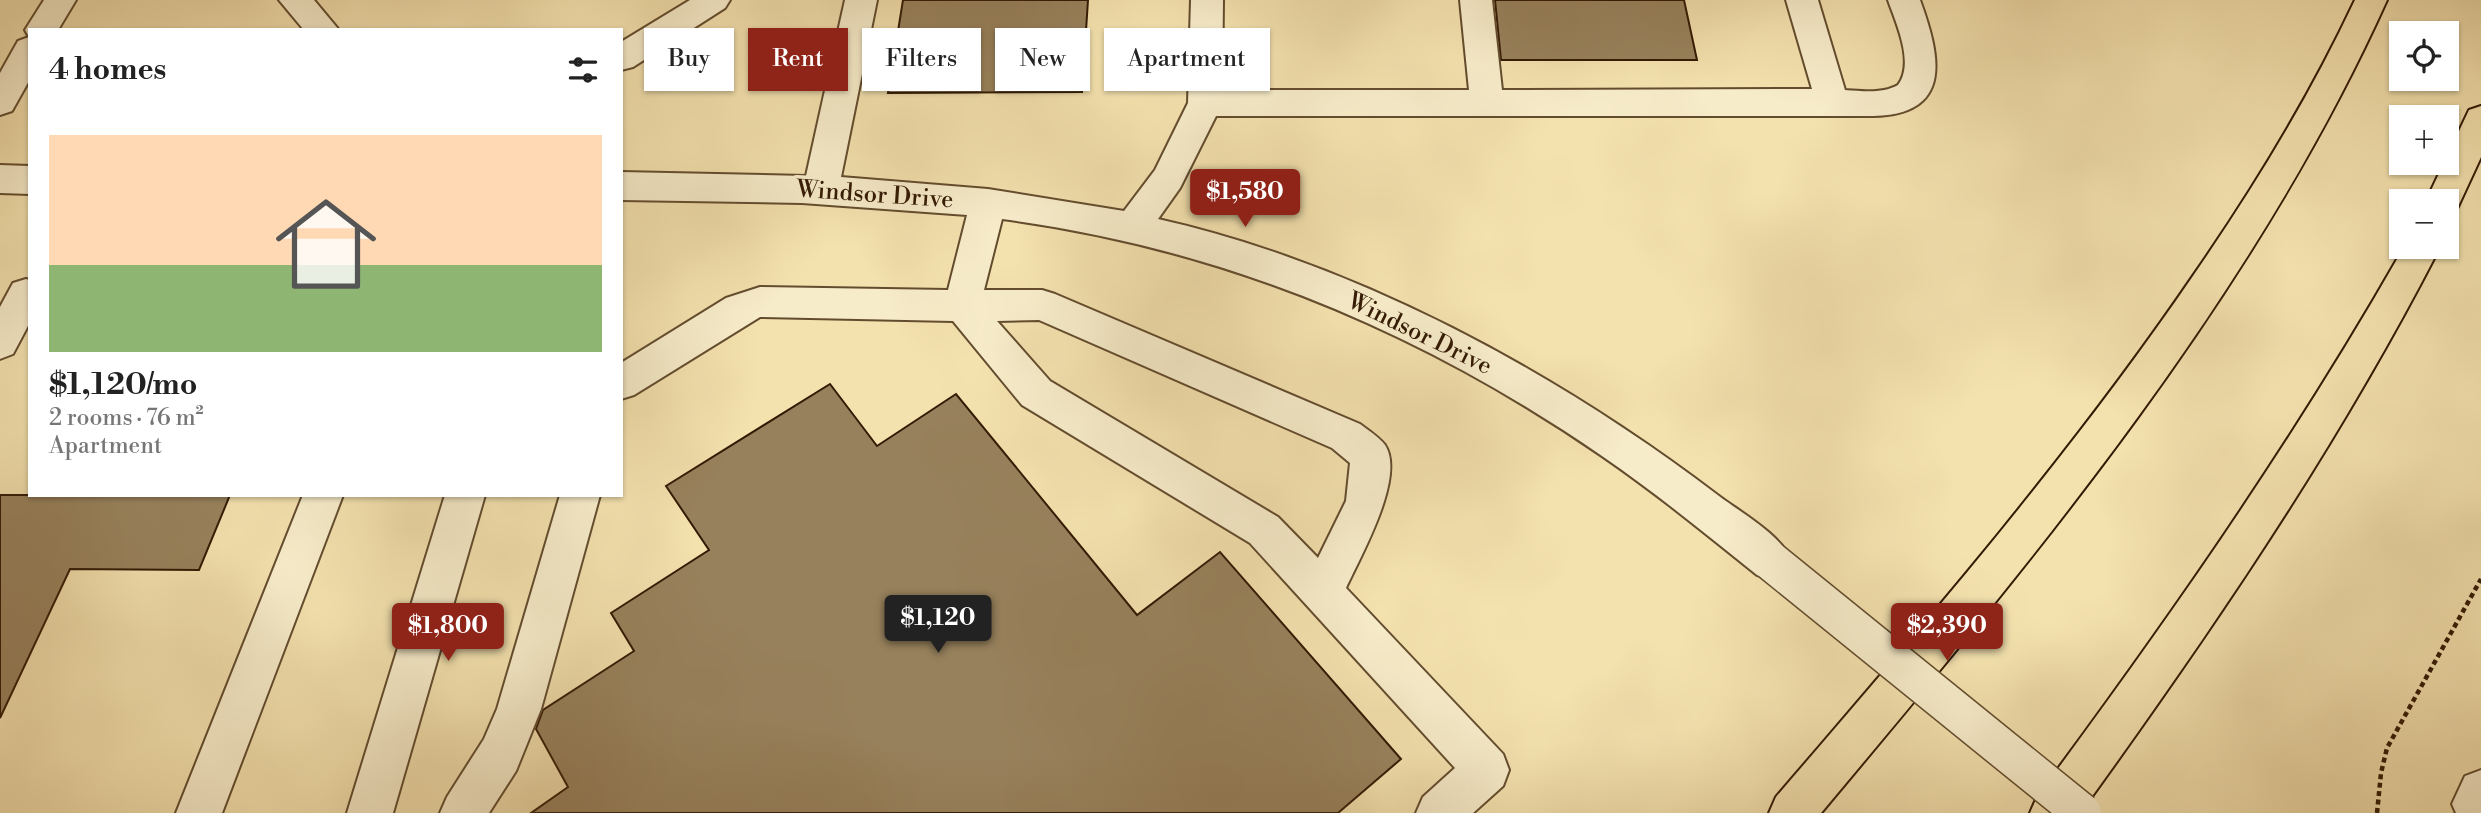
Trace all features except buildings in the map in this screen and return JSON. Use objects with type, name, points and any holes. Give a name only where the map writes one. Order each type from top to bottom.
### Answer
[{"type":"highway","points":[[1792,813],[1997,568],[2139,385],[2268,192],[2358,29],[2371,0]]},
{"type":"highway","points":[[2449,189],[2481,120]]},
{"type":"highway","points":[[2053,813],[2112,733],[2214,584],[2347,382],[2415,259]]},
{"type":"street","points":[[42,28],[60,0]]},
{"type":"street","points":[[295,0],[321,28]]},
{"type":"street","points":[[623,57],[714,0]]},
{"type":"street","points":[[821,189],[861,0]]},
{"type":"street","points":[[1132,228],[1168,178],[1205,103],[1207,0]]},
{"type":"street","points":[[1476,0],[1487,102]]},
{"type":"street","points":[[1802,0],[1832,103]]},
{"type":"street","points":[[1205,103],[1898,101],[1915,88],[1922,68],[1917,38],[1904,0]]},
{"type":"street","points":[[0,102],[28,53]]},
{"type":"street","points":[[0,179],[28,180]]},
{"type":"street","name":"Windsor Drive","points":[[623,186],[821,189],[988,203],[1132,228],[1226,253],[1300,279],[1429,334],[1504,374],[1613,442],[1686,494],[2082,813]]},
{"type":"street","points":[[962,306],[988,203]]},
{"type":"street","points":[[0,343],[19,294]]},
{"type":"street","points":[[623,382],[739,309],[760,302],[1042,305],[1346,436],[1370,456],[1366,502],[1322,593]]},
{"type":"street","points":[[962,306],[1036,393],[1264,530],[1487,770],[1439,813]]},
{"type":"street","points":[[199,813],[322,497]]},
{"type":"street","points":[[370,813],[464,497]]},
{"type":"street","points":[[463,813],[500,755],[519,709],[579,497]]},
{"type":"street","points":[[2480,813],[2475,804],[2481,792]]},
{"type":"path","points":[[2377,813],[2381,773],[2388,748],[2481,579]]}]
